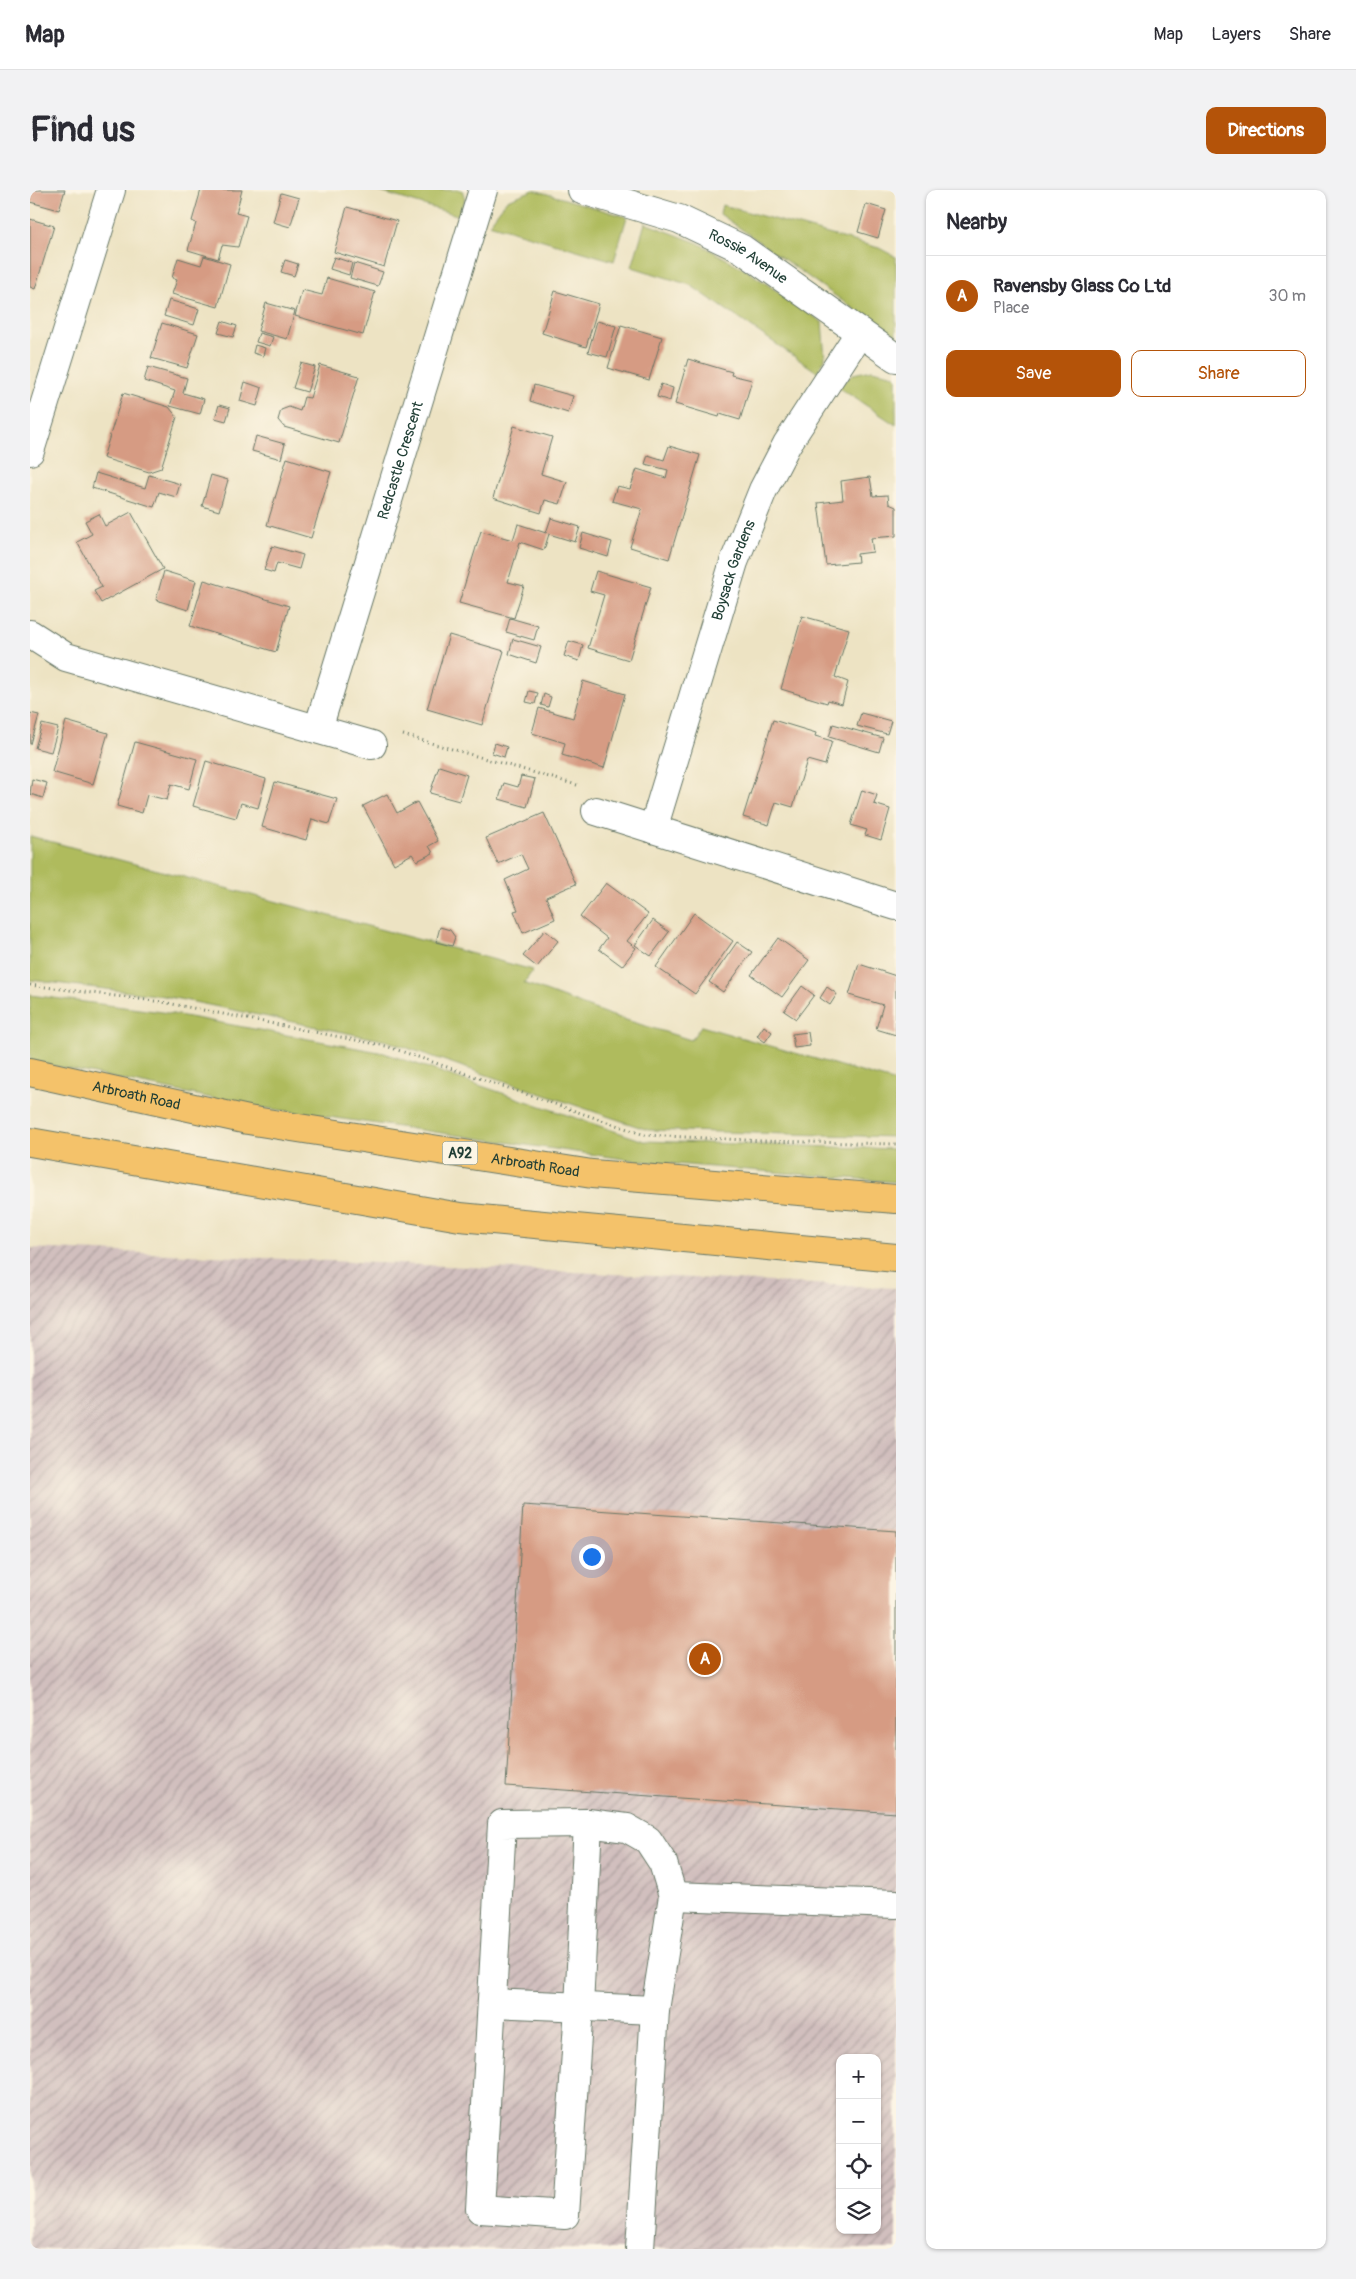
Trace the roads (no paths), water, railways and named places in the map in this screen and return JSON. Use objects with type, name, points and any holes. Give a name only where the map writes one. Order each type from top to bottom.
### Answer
[{"type":"main road","name":"Arbroath Road","points":[[30,1072],[248,1120],[592,1174],[896,1199]]},
{"type":"main road","points":[[30,1142],[460,1217],[896,1258]]},
{"type":"street","points":[[30,451],[111,190]]},
{"type":"street","name":"Redcastle Crescent","points":[[318,729],[483,190]]},
{"type":"street","name":"Rossie Avenue","points":[[582,190],[679,219],[742,249],[896,358]]},
{"type":"street","name":"Boysack Gardens","points":[[653,829],[734,562],[763,490],[787,444],[860,332]]},
{"type":"street","points":[[30,634],[66,657],[372,745]]},
{"type":"street","points":[[596,811],[896,906]]},
{"type":"street","points":[[588,1823],[580,2007],[565,2215],[480,2210],[502,1824],[588,1823],[628,1828],[648,1840],[663,1863],[673,1896],[654,2010],[640,2249]]},
{"type":"street","points":[[673,1896],[896,1904]]},
{"type":"street","points":[[492,2002],[654,2010]]},
{"type":"place","name":"Ravensby Glass Co Ltd","points":[[705,1659]]}]
